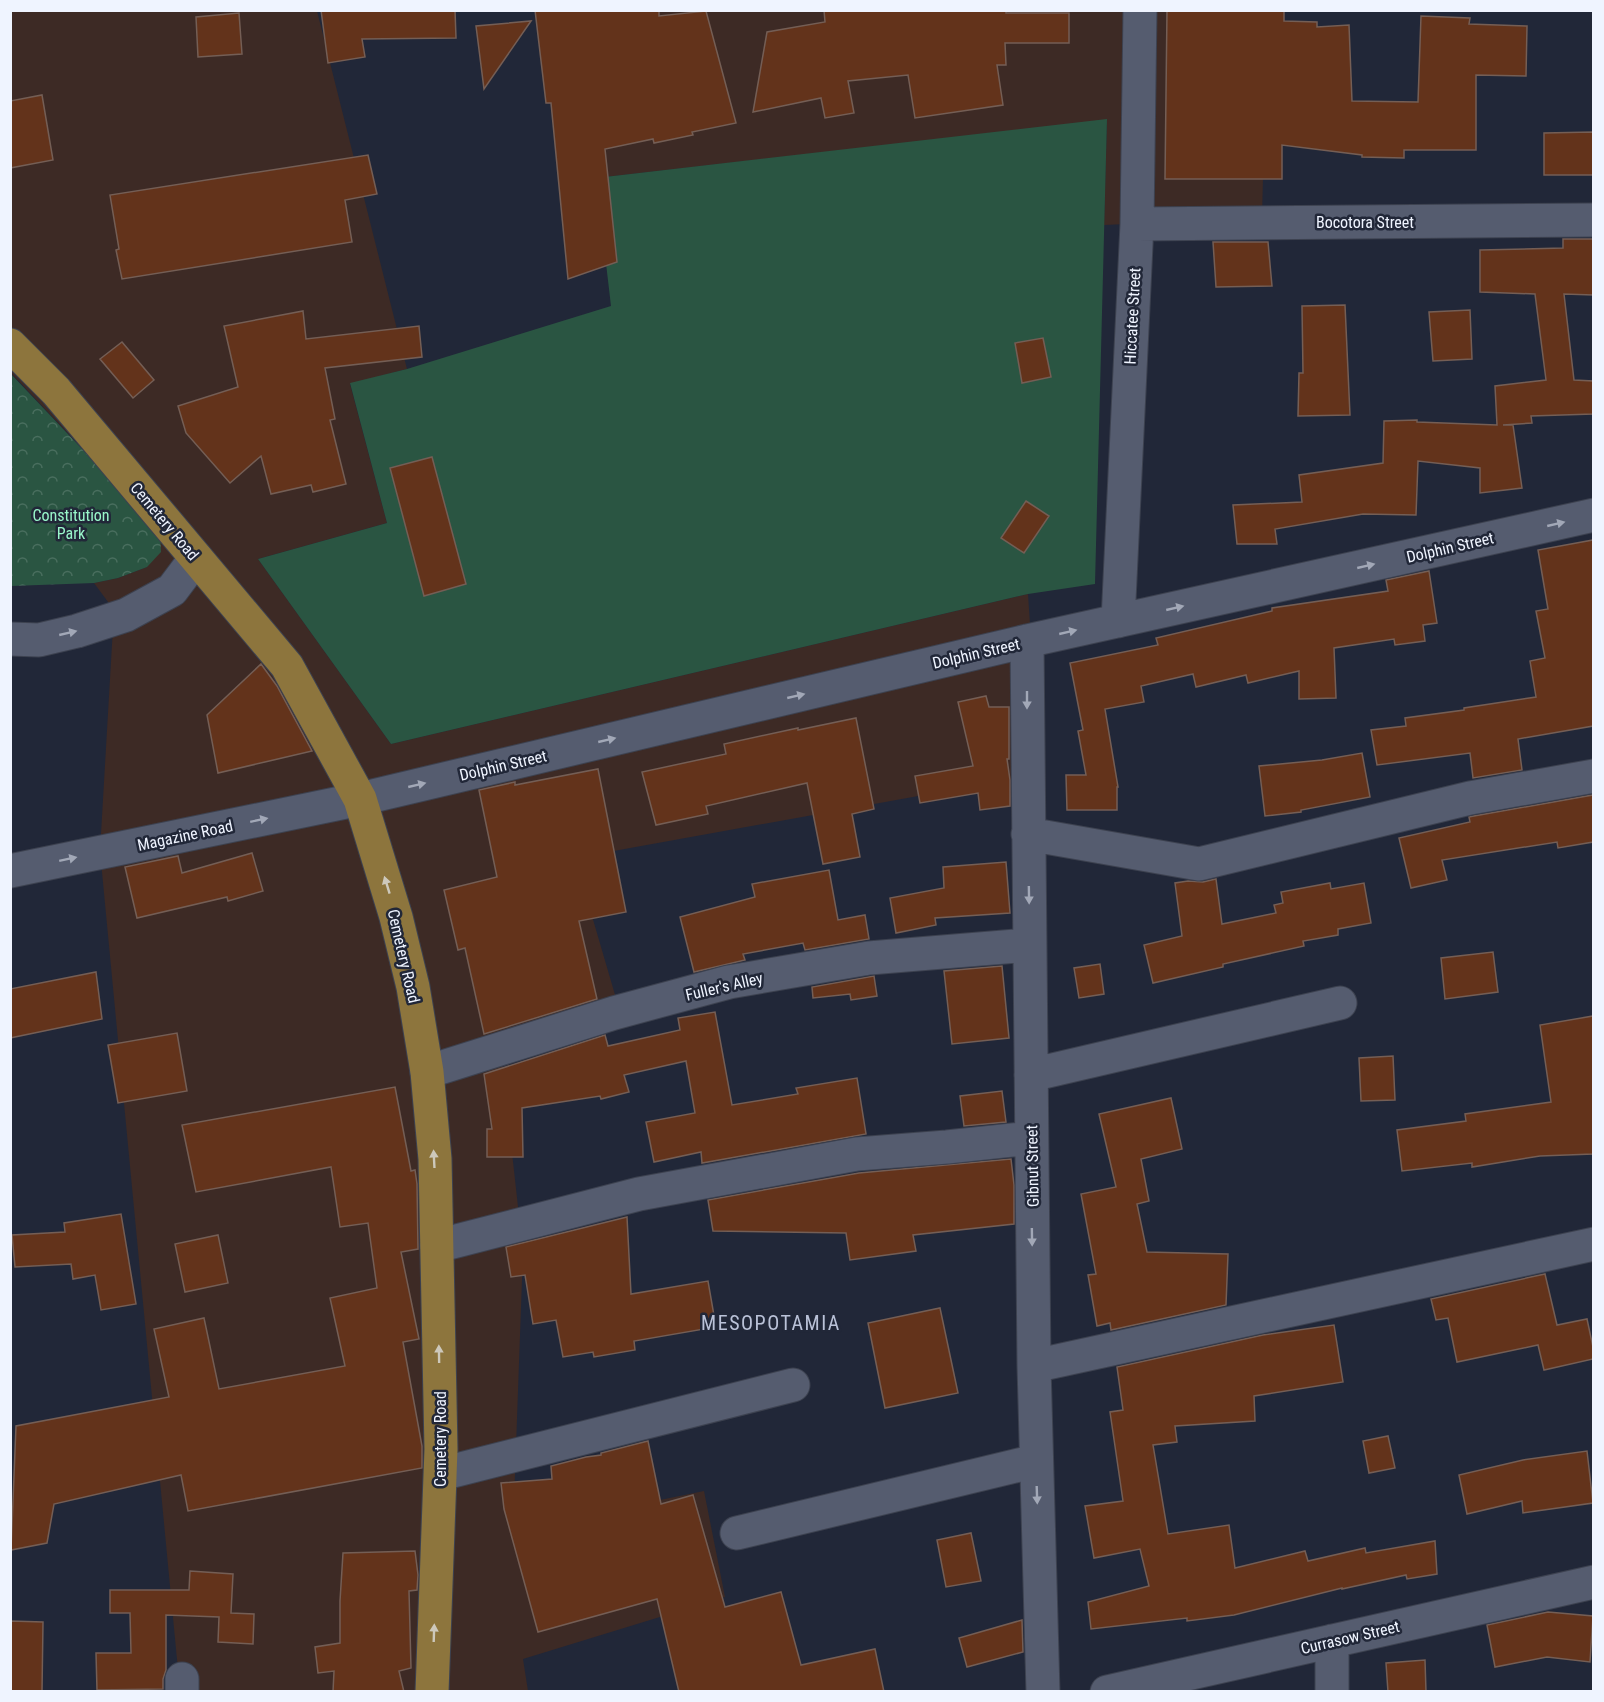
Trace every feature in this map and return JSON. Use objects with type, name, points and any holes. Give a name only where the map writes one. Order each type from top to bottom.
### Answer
[{"type":"main road","name":"Cemetery Road","points":[[10,345],[56,391],[287,666],[360,799],[396,917],[413,987],[427,1072],[435,1159],[441,1474],[432,1692]]},
{"type":"street","name":"Hiccatee Street","points":[[1118,621],[1137,224],[1140,10]]},
{"type":"street","name":"Bocotora Street","points":[[1137,224],[1593,220]]},
{"type":"street","name":"Dolphin Street","points":[[360,799],[1027,641],[1593,515]]},
{"type":"street","points":[[10,639],[49,638],[126,615],[172,590],[196,558]]},
{"type":"street","name":"Gibnut Street","points":[[1027,641],[1034,1366],[1042,1692]]},
{"type":"street","points":[[1028,834],[1198,864],[1470,798],[1593,776]]},
{"type":"street","name":"Magazine Road","points":[[10,871],[360,799]]},
{"type":"street","name":"Fuller's Alley","points":[[427,1072],[614,1013],[729,982],[869,958],[1029,945]]},
{"type":"street","points":[[1031,1075],[1340,1003]]},
{"type":"street","points":[[437,1246],[662,1189],[857,1154],[1031,1138]]},
{"type":"street","points":[[1034,1366],[1593,1244]]},
{"type":"street","points":[[441,1474],[793,1385]]},
{"type":"street","points":[[737,1533],[1036,1461]]},
{"type":"street","name":"Currasow Street","points":[[1107,1692],[1593,1582]]},
{"type":"street","points":[[1332,1641],[1332,1692]]},
{"type":"shaded area","points":[[11,11],[317,11],[407,369],[350,384],[387,523],[258,559],[391,744],[1028,594],[1040,774],[575,858],[618,1005],[500,1044],[523,1252],[513,1530],[704,1491],[725,1597],[523,1659],[528,1691],[180,1691],[100,851],[114,610],[94,583],[118,578],[147,567],[160,531],[11,373]]},
{"type":"shaded area","points":[[579,11],[1267,11],[1262,218],[1104,225],[1107,120],[596,178]]},
{"type":"green space","points":[[1107,119],[1095,584],[1028,594],[391,744],[258,559],[387,523],[350,383],[407,369],[611,306],[596,178]]},
{"type":"green space","name":"Constitution Park","points":[[10,373],[160,531],[161,552],[147,567],[118,578],[94,583],[11,586]]},
{"type":"building","points":[[321,10],[455,10],[456,38],[362,39],[365,57],[328,63]]},
{"type":"building","points":[[535,10],[659,10],[659,16],[706,11],[736,123],[654,143],[653,139],[605,149],[617,262],[568,279],[551,103],[546,103]]},
{"type":"building","points":[[824,10],[1006,10],[1006,13],[1069,13],[1069,43],[1005,43],[1006,65],[997,65],[1003,105],[915,118],[908,75],[848,81],[854,113],[825,118],[821,98],[753,112],[767,32],[825,22]]},
{"type":"building","points":[[1167,10],[1284,10],[1284,21],[1317,22],[1317,27],[1349,25],[1352,101],[1418,102],[1421,16],[1470,18],[1469,24],[1527,26],[1526,76],[1476,75],[1476,150],[1404,150],[1404,158],[1362,157],[1362,155],[1282,145],[1282,179],[1165,179]]},
{"type":"building","points":[[239,13],[242,54],[198,57],[196,17]]},
{"type":"building","points":[[531,21],[484,89],[476,26]]},
{"type":"building","points":[[42,95],[53,160],[10,168],[10,101]]},
{"type":"building","points":[[1593,132],[1593,175],[1544,175],[1544,133]]},
{"type":"building","points":[[368,155],[377,194],[345,200],[352,242],[122,279],[116,250],[119,249],[110,195]]},
{"type":"building","points":[[1563,239],[1593,239],[1593,295],[1564,294],[1574,380],[1593,381],[1593,414],[1531,416],[1532,423],[1503,425],[1513,425],[1522,488],[1480,493],[1480,468],[1418,461],[1416,515],[1363,514],[1275,529],[1277,544],[1237,544],[1233,505],[1302,502],[1299,475],[1383,463],[1384,421],[1417,420],[1417,422],[1497,425],[1495,386],[1546,380],[1535,294],[1480,292],[1480,250],[1563,248]]},
{"type":"building","points":[[1213,242],[1268,242],[1272,286],[1216,287]]},
{"type":"building","points":[[1345,305],[1350,415],[1298,416],[1299,373],[1303,373],[1302,306]]},
{"type":"building","points":[[1470,310],[1472,359],[1433,361],[1429,312]]},
{"type":"building","points":[[303,311],[306,339],[419,326],[422,357],[325,368],[335,419],[330,420],[346,484],[313,492],[311,485],[271,494],[261,456],[230,483],[186,433],[178,406],[238,387],[224,326]]},
{"type":"building","points":[[1043,338],[1051,377],[1022,383],[1015,343]]},
{"type":"building","points":[[122,342],[154,380],[133,398],[100,359]]},
{"type":"building","points":[[432,457],[466,584],[424,596],[390,468]]},
{"type":"building","points":[[1026,501],[1049,516],[1024,553],[1001,538]]},
{"type":"building","points":[[1593,540],[1593,726],[1518,739],[1522,770],[1473,778],[1470,753],[1377,765],[1371,730],[1406,726],[1405,718],[1536,697],[1530,661],[1545,658],[1536,611],[1548,609],[1538,550]]},
{"type":"building","points":[[1429,571],[1437,623],[1423,625],[1425,641],[1395,645],[1394,639],[1334,648],[1336,698],[1299,699],[1299,671],[1248,683],[1246,675],[1196,687],[1193,674],[1141,686],[1144,702],[1105,709],[1118,787],[1117,810],[1067,810],[1066,775],[1086,775],[1078,731],[1083,730],[1070,663],[1158,645],[1156,638],[1272,611],[1272,608],[1388,591],[1386,580]]},
{"type":"building","points":[[261,664],[277,686],[312,751],[218,773],[207,715]]},
{"type":"building","points":[[986,696],[989,707],[1009,707],[1009,759],[1007,759],[1010,806],[980,810],[978,793],[920,803],[915,776],[973,766],[958,702]]},
{"type":"building","points":[[856,718],[874,809],[852,814],[860,857],[823,864],[807,783],[706,806],[708,814],[656,825],[642,772],[726,754],[724,744]]},
{"type":"building","points":[[1362,753],[1370,797],[1301,810],[1301,812],[1265,816],[1259,766],[1322,760]]},
{"type":"building","points":[[598,769],[626,912],[579,921],[597,999],[484,1034],[465,948],[458,950],[444,890],[497,877],[479,790]]},
{"type":"building","points":[[1593,795],[1593,842],[1558,848],[1557,842],[1442,860],[1447,880],[1411,888],[1399,838],[1470,822],[1469,817]]},
{"type":"building","points":[[252,853],[263,891],[228,901],[227,897],[137,918],[125,867],[178,856],[182,873]]},
{"type":"building","points":[[1006,862],[1010,913],[935,918],[936,925],[896,933],[890,898],[944,888],[943,867]]},
{"type":"building","points":[[829,870],[838,920],[865,915],[869,939],[805,950],[803,943],[743,954],[745,960],[694,972],[680,917],[755,897],[752,884]]},
{"type":"building","points":[[1216,879],[1222,924],[1276,913],[1274,905],[1283,903],[1281,892],[1330,883],[1331,889],[1364,883],[1371,923],[1338,929],[1338,935],[1303,941],[1304,946],[1153,983],[1144,945],[1182,936],[1175,883]]},
{"type":"building","points":[[1493,952],[1498,992],[1445,999],[1441,958]]},
{"type":"building","points":[[1100,964],[1104,994],[1079,998],[1074,968]]},
{"type":"building","points":[[1002,966],[1009,1038],[952,1044],[944,971]]},
{"type":"building","points":[[96,972],[102,1019],[10,1038],[10,989]]},
{"type":"building","points":[[874,976],[877,996],[851,1000],[850,994],[813,998],[812,987]]},
{"type":"building","points":[[715,1012],[732,1105],[798,1094],[796,1088],[857,1078],[866,1134],[702,1163],[701,1152],[654,1162],[646,1122],[695,1113],[686,1061],[624,1075],[629,1092],[601,1099],[600,1096],[522,1108],[523,1157],[487,1157],[487,1129],[492,1129],[484,1074],[605,1035],[608,1046],[680,1030],[678,1018]]},
{"type":"building","points":[[1593,1016],[1593,1154],[1540,1156],[1472,1167],[1472,1163],[1402,1171],[1397,1130],[1466,1121],[1465,1114],[1551,1102],[1540,1025]]},
{"type":"building","points":[[177,1033],[187,1091],[118,1103],[108,1045]]},
{"type":"building","points":[[1393,1056],[1395,1100],[1361,1101],[1359,1058]]},
{"type":"building","points":[[395,1087],[411,1171],[415,1170],[417,1184],[418,1249],[401,1252],[419,1339],[403,1342],[422,1446],[422,1468],[188,1511],[181,1475],[54,1504],[47,1543],[11,1550],[16,1426],[169,1397],[154,1329],[204,1318],[219,1389],[345,1366],[330,1298],[377,1288],[368,1223],[340,1227],[331,1167],[196,1192],[182,1125]]},
{"type":"building","points":[[1002,1091],[1006,1122],[964,1126],[960,1096]]},
{"type":"building","points":[[1171,1098],[1182,1149],[1141,1159],[1149,1201],[1137,1204],[1147,1252],[1228,1254],[1226,1305],[1111,1330],[1110,1323],[1097,1326],[1088,1275],[1096,1274],[1081,1194],[1116,1187],[1099,1114]]},
{"type":"building","points":[[1011,1159],[1014,1224],[913,1235],[916,1251],[850,1260],[846,1233],[713,1231],[708,1200],[859,1173]]},
{"type":"building","points":[[121,1214],[136,1304],[101,1310],[95,1275],[73,1279],[71,1264],[15,1267],[12,1235],[65,1232],[64,1223]]},
{"type":"building","points":[[627,1217],[631,1294],[708,1281],[716,1327],[634,1341],[635,1350],[594,1357],[593,1352],[563,1357],[556,1320],[533,1324],[525,1275],[511,1277],[506,1247]]},
{"type":"building","points":[[218,1235],[228,1283],[185,1292],[175,1244]]},
{"type":"building","points":[[1545,1274],[1557,1325],[1587,1319],[1593,1359],[1544,1370],[1538,1345],[1457,1362],[1448,1318],[1436,1320],[1431,1299]]},
{"type":"building","points":[[940,1308],[958,1393],[885,1408],[868,1323]]},
{"type":"building","points":[[1334,1325],[1343,1382],[1254,1396],[1255,1421],[1175,1426],[1177,1442],[1153,1445],[1168,1534],[1229,1525],[1235,1568],[1305,1551],[1308,1561],[1365,1548],[1366,1553],[1435,1541],[1437,1574],[1407,1579],[1406,1575],[1342,1588],[1234,1615],[1091,1629],[1088,1602],[1149,1586],[1140,1549],[1094,1558],[1085,1506],[1123,1501],[1110,1412],[1123,1410],[1117,1367],[1263,1335]]},
{"type":"building","points":[[1388,1436],[1395,1468],[1369,1473],[1363,1441]]},
{"type":"building","points":[[648,1441],[661,1504],[693,1495],[725,1607],[781,1592],[801,1665],[875,1649],[884,1692],[679,1692],[657,1599],[538,1632],[504,1509],[501,1483],[552,1479],[551,1466],[601,1455],[601,1453]]},
{"type":"building","points":[[1587,1451],[1593,1503],[1523,1513],[1522,1501],[1467,1514],[1459,1475],[1523,1460]]},
{"type":"building","points":[[971,1533],[981,1581],[946,1587],[937,1540]]},
{"type":"building","points":[[415,1551],[417,1590],[409,1591],[411,1668],[399,1671],[404,1692],[333,1692],[334,1671],[318,1673],[315,1647],[340,1643],[343,1553]]},
{"type":"building","points":[[190,1571],[233,1574],[231,1613],[254,1614],[253,1644],[218,1642],[219,1617],[166,1615],[166,1670],[163,1689],[97,1690],[96,1653],[131,1653],[130,1613],[110,1613],[110,1590],[189,1590]]},
{"type":"building","points":[[1548,1612],[1593,1616],[1590,1662],[1547,1657],[1495,1667],[1487,1625]]},
{"type":"building","points":[[1022,1620],[1023,1652],[967,1667],[959,1638]]},
{"type":"building","points":[[10,1621],[43,1622],[42,1692],[10,1692]]},
{"type":"building","points":[[1425,1660],[1426,1692],[1388,1692],[1386,1663]]},
{"type":"district","name":"MESOPOTAMIA","points":[[771,1323]]}]
